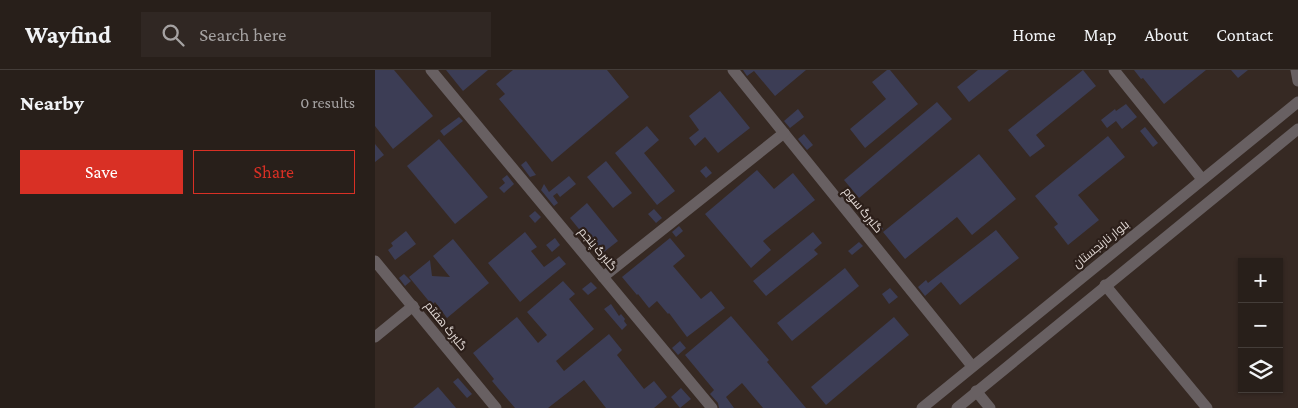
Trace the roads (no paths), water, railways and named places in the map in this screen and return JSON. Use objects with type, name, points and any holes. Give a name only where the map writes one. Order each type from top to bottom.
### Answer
[{"type":"street","name":"گلبرگ پنجم","points":[[431,70],[712,408]]},
{"type":"street","name":"گلبرگ سوم","points":[[733,70],[972,366]]},
{"type":"street","points":[[1114,70],[1202,179]]},
{"type":"street","points":[[1296,70],[1298,81]]},
{"type":"street","name":"بلوار نارنجستان","points":[[922,408],[1298,102]]},
{"type":"street","points":[[957,408],[1298,129]]},
{"type":"street","points":[[603,277],[784,133]]},
{"type":"street","name":"گلبرگ هفتم","points":[[375,261],[496,408]]},
{"type":"street","points":[[1105,286],[1207,408]]},
{"type":"street","points":[[375,337],[413,306]]},
{"type":"street","points":[[976,391],[990,408]]}]
